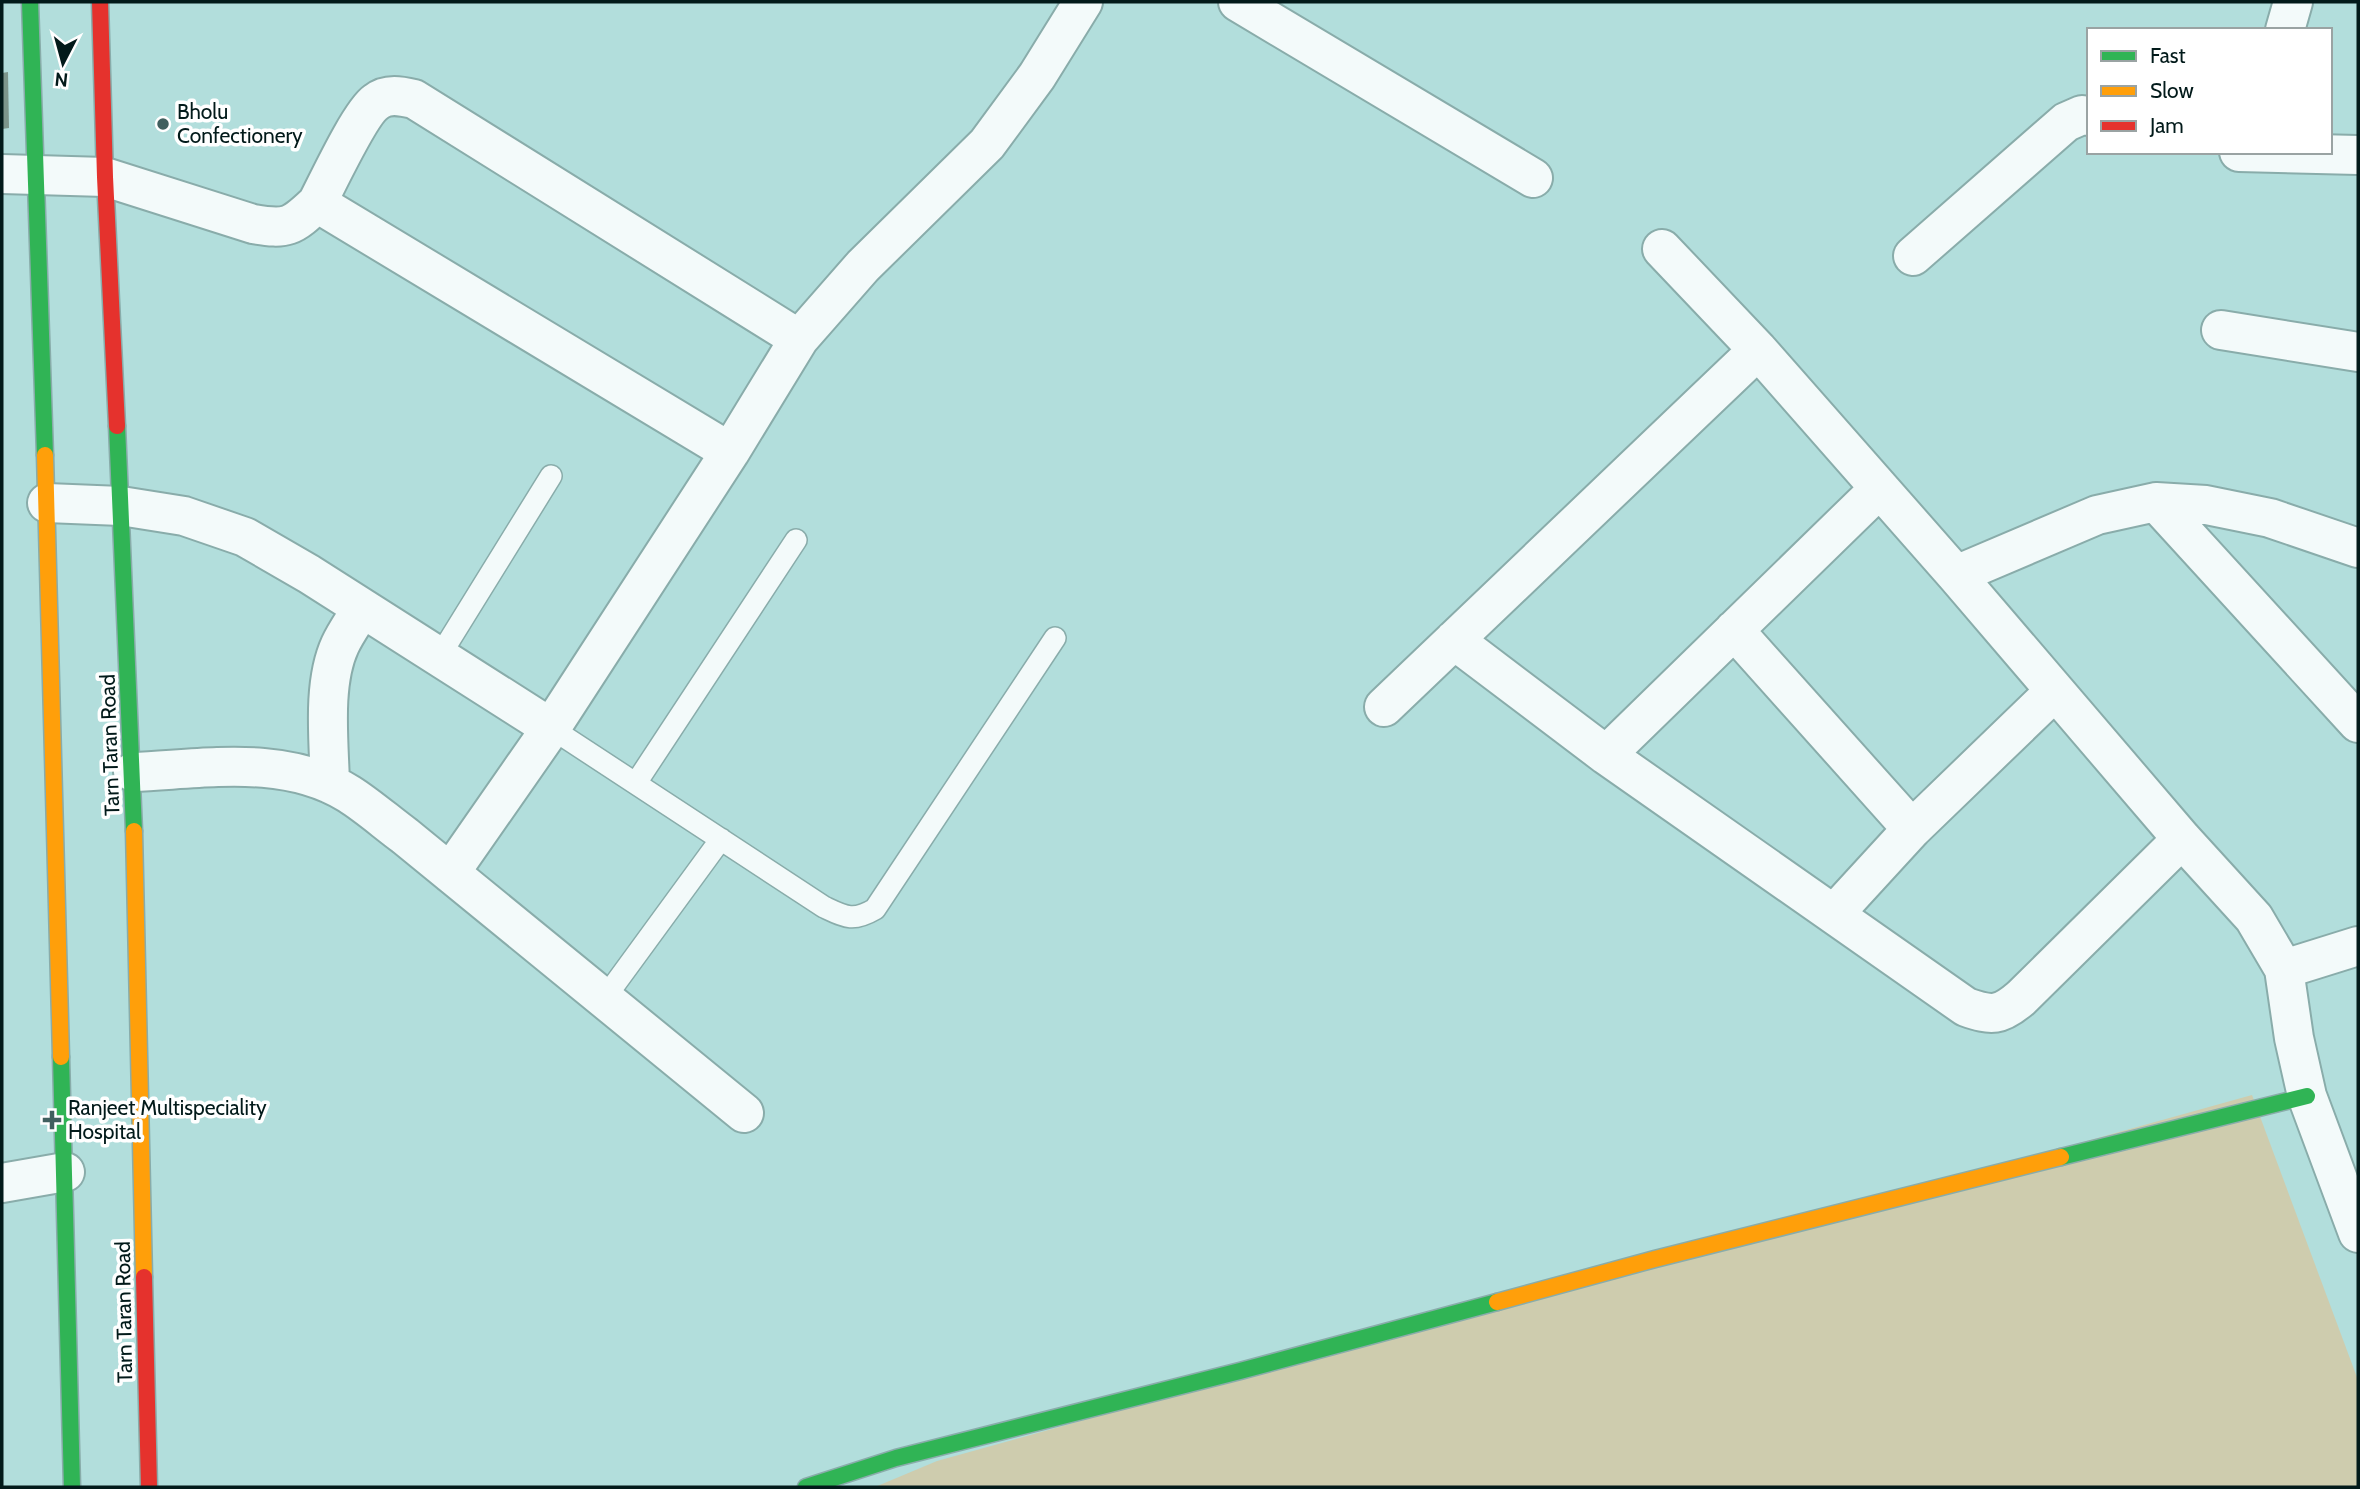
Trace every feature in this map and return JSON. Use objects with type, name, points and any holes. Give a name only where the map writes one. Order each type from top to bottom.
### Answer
[{"type":"main road","points":[[30,2],[19,175],[47,503],[72,1487]]},
{"type":"main road","name":"Tarn Taran Road","points":[[100,2],[133,772],[149,1487]]},
{"type":"main road","points":[[806,1487],[896,1458],[1240,1371],[1654,1259],[2307,1096]]},
{"type":"street","points":[[450,873],[551,728],[730,452],[799,339],[863,266],[987,144],[1037,76],[1083,2]]},
{"type":"street","points":[[1238,2],[1533,178]]},
{"type":"street","points":[[2286,28],[2293,2]]},
{"type":"street","points":[[19,175],[106,177],[253,224],[278,229],[299,220],[317,203],[365,115],[376,101],[394,95],[414,99],[799,339]]},
{"type":"street","points":[[1913,256],[2066,122],[2082,115],[2087,116]]},
{"type":"street","points":[[2302,154],[2358,155]]},
{"type":"street","points":[[317,203],[730,452]]},
{"type":"street","points":[[1662,249],[1758,350],[1956,575],[2182,839],[2254,918],[2284,970],[2294,1038],[2307,1096],[2358,1234]]},
{"type":"street","points":[[2221,330],[2358,352]]},
{"type":"street","points":[[1384,707],[1758,350]]},
{"type":"street","points":[[1606,755],[1880,489]]},
{"type":"street","points":[[1956,575],[2097,515],[2156,502],[2206,505],[2270,519],[2358,548]]},
{"type":"street","points":[[2156,502],[2358,723]]},
{"type":"street","points":[[47,503],[121,506],[184,516],[245,537],[309,574],[551,728]]},
{"type":"street","points":[[330,784],[328,711],[332,674],[339,646],[362,608]]},
{"type":"street","points":[[1734,630],[1912,829]]},
{"type":"street","points":[[1454,640],[1606,755],[1966,1007],[1986,1014],[2005,1011],[2182,839]]},
{"type":"street","points":[[1834,915],[1912,829],[2055,691]]},
{"type":"street","points":[[133,772],[262,767],[297,771],[349,794],[744,1113]]},
{"type":"street","points":[[2284,970],[2358,946]]},
{"type":"street","points":[[2,1183],[65,1172]]},
{"type":"lane","points":[[439,657],[551,476]]},
{"type":"lane","points":[[636,783],[796,540]]},
{"type":"lane","points":[[551,728],[824,907],[845,917],[861,917],[875,909],[1055,638]]},
{"type":"lane","points":[[604,999],[721,839]]},
{"type":"shaded area","points":[[2252,1095],[2358,1380],[2358,1487],[875,1487],[937,1461]]},
{"type":"building","points":[[8,72],[9,128],[2,129],[2,73]]},
{"type":"traffic: fast","points":[[30,2],[45,455]]},
{"type":"traffic: fast","points":[[117,426],[134,831]]},
{"type":"traffic: fast","points":[[61,1057],[72,1487]]},
{"type":"traffic: fast","points":[[2061,1157],[2307,1096]]},
{"type":"traffic: fast","points":[[806,1487],[896,1458],[1240,1371],[1497,1302]]},
{"type":"traffic: slow","points":[[45,455],[61,1057]]},
{"type":"traffic: slow","points":[[134,831],[144,1277]]},
{"type":"traffic: slow","points":[[1497,1302],[1655,1259],[2061,1157]]},
{"type":"traffic: jam","points":[[100,2],[117,426]]},
{"type":"traffic: jam","points":[[144,1277],[149,1487]]},
{"type":"place","name":"Bholu Confectionery","points":[[163,124]]},
{"type":"place","name":"Ranjeet Multispeciality Hospital","points":[[52,1120]]}]
